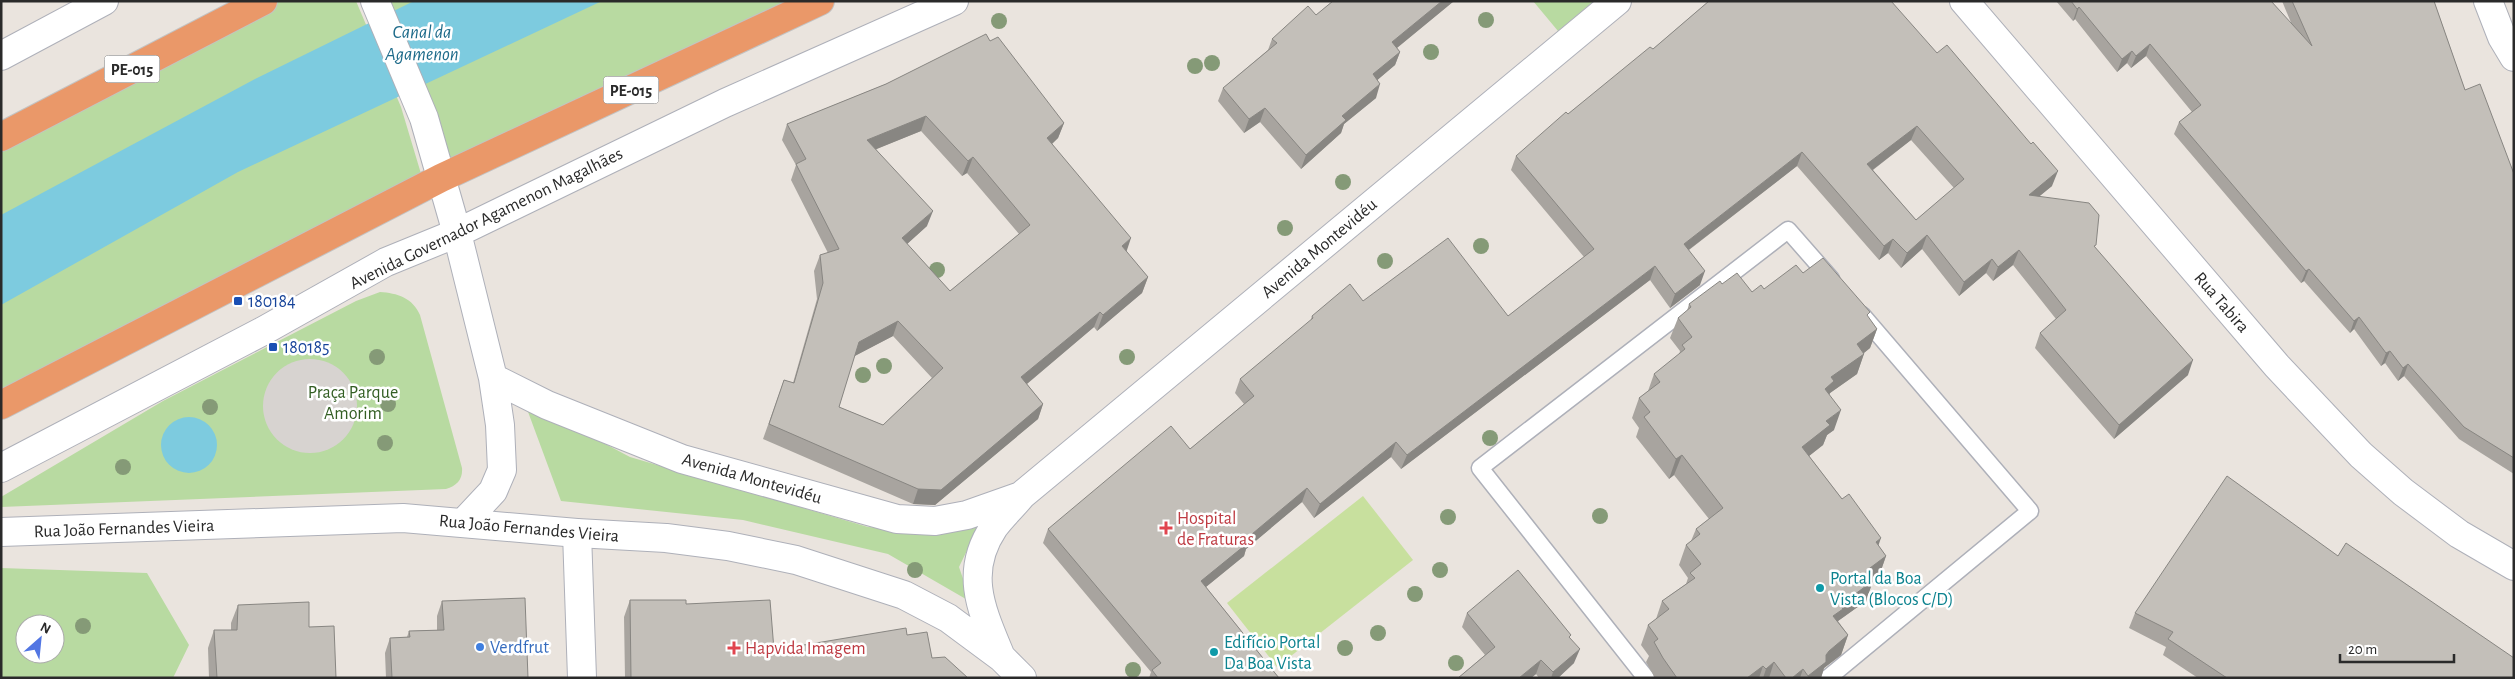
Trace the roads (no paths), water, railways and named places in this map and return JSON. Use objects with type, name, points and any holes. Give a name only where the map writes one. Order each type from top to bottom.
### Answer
[{"type":"highway","name":"PE-015","points":[[1,137],[263,1]]},
{"type":"highway","name":"PE-015","points":[[1,405],[441,178],[820,1]]},
{"type":"main road","points":[[1,56],[104,1]]},
{"type":"main road","points":[[374,1],[424,118],[457,233],[493,378],[500,425],[502,470],[493,491],[464,522]]},
{"type":"main road","name":"Avenida Governador Agamenon Magalhães","points":[[1,468],[263,331],[386,262],[457,233],[725,103],[954,1]]},
{"type":"main road","name":"Avenida Montevidéu","points":[[1002,658],[981,609],[976,577],[981,550],[995,526],[1022,496],[1617,1]]},
{"type":"main road","name":"Rua Tabira","points":[[1964,1],[2277,366],[2361,455],[2403,492],[2459,534],[2514,566]]},
{"type":"main road","points":[[2488,1],[2502,37],[2514,57]]},
{"type":"main road","name":"Avenida Montevidéu","points":[[493,378],[547,405],[682,459],[897,520],[936,520],[967,515],[1022,496]]},
{"type":"main road","name":"Rua João Fernandes Vieira","points":[[1,532],[403,518],[464,522],[577,534],[666,538],[728,546],[796,560],[904,596],[948,618],[1002,658],[1022,678]]},
{"type":"main road","points":[[577,534],[582,678]]},
{"type":"lane","points":[[1646,678],[1480,468],[1788,230],[1839,289]]},
{"type":"lane","points":[[1828,678],[2030,511],[1852,304]]},
{"type":"water","name":"Canal da Agamenon","points":[[414,1],[602,1],[238,172],[1,305],[1,215],[255,79]]},
{"type":"water","points":[[189,417],[200,419],[209,425],[215,434],[217,445],[215,456],[209,465],[200,471],[189,473],[178,471],[169,465],[163,456],[161,445],[163,434],[169,425],[178,419]]},
{"type":"place","name":"180184","points":[[238,301]]},
{"type":"place","name":"180185","points":[[273,347]]},
{"type":"place","name":"Hospital de Fraturas","points":[[1166,528]]},
{"type":"place","name":"Portal da Boa Vista (Blocos C/D)","points":[[1820,588]]},
{"type":"place","name":"Verdfrut","points":[[480,647]]},
{"type":"place","name":"Hapvida Imagem","points":[[734,648]]},
{"type":"place","name":"Edifício Portal Da Boa Vista","points":[[1214,652]]},
{"type":"park label","name":"Praça Parque Amorim","points":[[353,402]]}]
